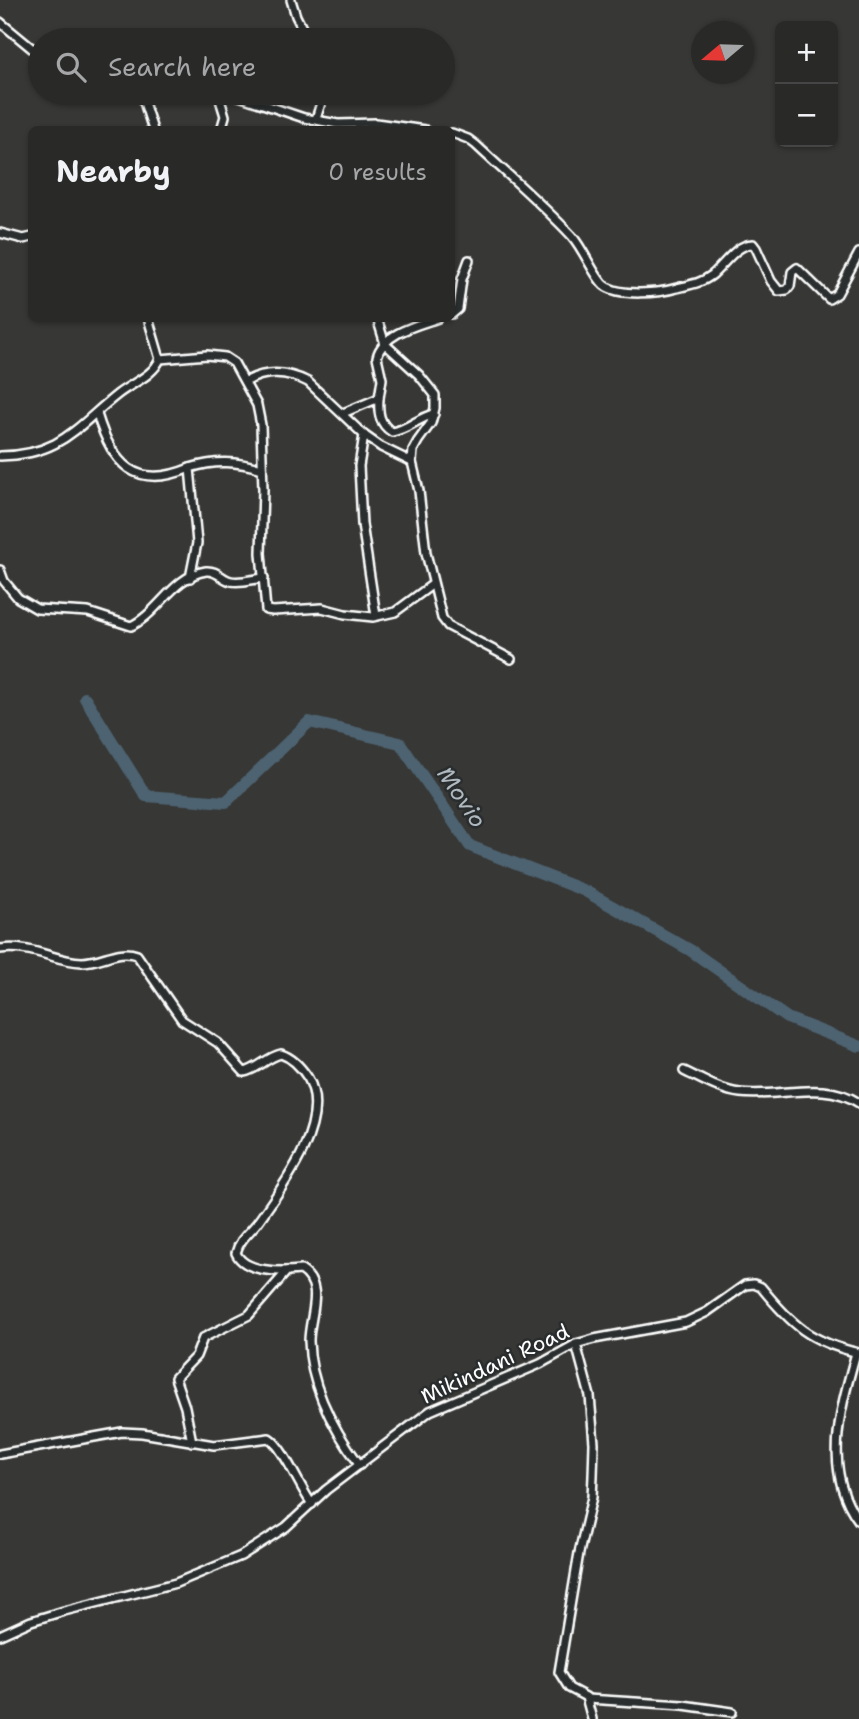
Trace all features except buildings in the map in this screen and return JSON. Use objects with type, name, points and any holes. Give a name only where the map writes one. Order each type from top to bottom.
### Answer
[{"type":"street","points":[[291,0],[302,28]]},
{"type":"street","points":[[0,22],[28,45]]},
{"type":"street","points":[[145,105],[152,126]]},
{"type":"street","points":[[222,105],[225,116],[222,126]]},
{"type":"street","points":[[262,105],[287,114],[348,126]]},
{"type":"street","points":[[316,119],[320,105]]},
{"type":"street","points":[[359,126],[376,123],[397,126]]},
{"type":"street","points":[[455,135],[468,139],[552,216],[582,248],[598,278],[613,289],[653,292],[692,285],[713,275],[728,258],[753,244],[771,281],[779,291],[787,290],[792,272],[797,268],[829,299],[837,294],[859,253]]},
{"type":"street","points":[[0,233],[28,238]]},
{"type":"street","points":[[455,312],[458,309],[462,279],[469,260]]},
{"type":"street","points":[[149,322],[160,359]]},
{"type":"street","points":[[378,322],[385,344],[428,384],[435,395],[427,432],[413,450],[412,462],[419,491],[426,553],[442,618],[448,626],[511,659]]},
{"type":"street","points":[[427,322],[405,330],[379,351],[377,357],[382,379],[378,412],[386,428],[392,432],[433,414]]},
{"type":"street","points":[[160,359],[207,355],[225,357],[234,363],[260,414],[261,553],[264,607],[268,611],[321,608],[345,614],[376,616],[395,612],[433,584]]},
{"type":"street","points":[[0,456],[27,455],[67,437],[118,394],[151,372],[160,359]]},
{"type":"street","points":[[245,382],[263,374],[289,374],[308,382],[364,435],[381,447],[412,462]]},
{"type":"street","points":[[343,413],[379,398]]},
{"type":"street","points":[[97,414],[110,449],[127,467],[148,476],[180,472],[218,461],[262,469]]},
{"type":"street","points":[[364,435],[359,466],[362,524],[376,616]]},
{"type":"street","points":[[190,468],[197,544],[190,578]]},
{"type":"street","points":[[0,570],[4,581],[18,598],[37,610],[88,612],[131,626],[172,590],[190,578],[209,571],[229,581],[264,578]]},
{"type":"street","points":[[0,949],[29,948],[87,962],[131,953],[143,961],[182,1020],[218,1042],[244,1072],[281,1054],[289,1056],[310,1082],[315,1098],[306,1144],[275,1198],[239,1242],[236,1253],[240,1260],[253,1266],[287,1271],[301,1270],[314,1285],[309,1339],[314,1378],[336,1431],[360,1465]]},
{"type":"street","points":[[684,1072],[735,1093],[823,1091],[841,1094],[859,1103]]},
{"type":"street","points":[[192,1442],[175,1378],[196,1356],[203,1338],[249,1315],[287,1271]]},
{"type":"street","name":"Mikindani Road","points":[[0,1635],[31,1621],[141,1593],[211,1570],[241,1556],[286,1527],[430,1410],[540,1364],[576,1344],[686,1322],[707,1312],[745,1285],[754,1284],[761,1287],[796,1326],[810,1336],[858,1353]]},
{"type":"street","points":[[576,1344],[590,1396],[594,1443],[592,1497],[579,1553],[559,1672],[569,1688],[587,1699],[592,1719]]},
{"type":"street","points":[[858,1353],[840,1415],[836,1442],[843,1489],[849,1507],[859,1521]]},
{"type":"street","points":[[0,1454],[122,1432],[221,1445],[269,1438],[277,1444],[312,1504]]},
{"type":"street","points":[[587,1699],[683,1705],[732,1712]]},
{"type":"waterway","name":"Movio","points":[[85,698],[146,796],[226,802],[309,722],[400,743],[470,846],[585,891],[690,950],[787,1018],[859,1046]]}]
